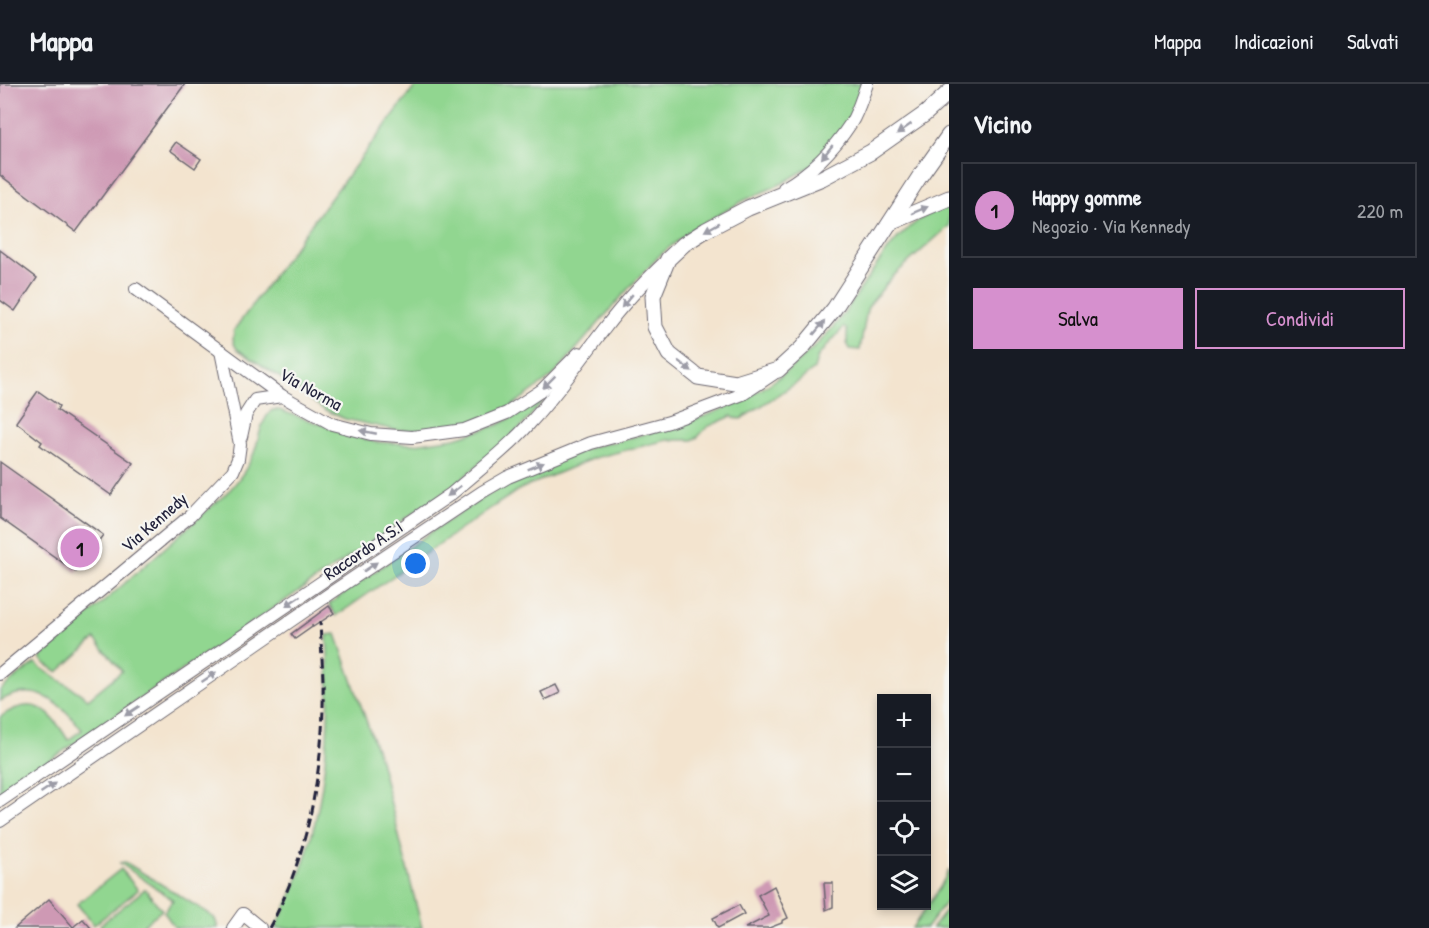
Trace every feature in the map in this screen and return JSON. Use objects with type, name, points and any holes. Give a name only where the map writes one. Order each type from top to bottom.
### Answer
[{"type":"main road","points":[[949,92],[925,114],[871,152],[822,178],[748,208],[691,239],[668,259],[653,296],[655,327],[669,354],[698,376],[736,383],[778,370],[802,348],[834,309],[949,135]]},
{"type":"main road","points":[[890,223],[949,198]]},
{"type":"street","points":[[748,208],[795,182],[818,163],[851,122],[867,84]]},
{"type":"street","name":"Raccordo A.S.I","points":[[0,801],[451,494],[530,424],[563,385],[606,326],[643,282],[668,259]]},
{"type":"street","name":"Via Norma","points":[[136,289],[282,396],[332,424],[371,434],[412,437],[464,430],[507,413],[542,390],[606,326]]},
{"type":"street","name":"Via Kennedy","points":[[0,674],[190,516],[233,471],[238,459],[240,444],[221,351]]},
{"type":"street","name":"Raccordo A.S.I","points":[[0,821],[331,593],[508,477],[591,443],[669,422],[743,394],[778,370]]},
{"type":"street","points":[[240,444],[246,414],[255,400],[282,396]]},
{"type":"street","points":[[233,928],[243,914],[258,926]]},
{"type":"green space","points":[[417,84],[864,84],[848,122],[815,164],[690,231],[660,255],[553,376],[506,410],[471,423],[427,430],[395,430],[345,419],[323,409],[237,349],[233,338],[234,330]]},
{"type":"green space","points":[[949,204],[949,226],[892,277],[867,309],[860,350],[850,349],[847,343],[847,330],[844,327],[818,356],[814,369],[741,419],[732,416],[707,427],[692,440],[667,440],[594,458],[520,489],[336,616],[329,604],[444,523],[505,485],[583,450],[710,414],[766,387],[803,358],[827,334],[895,241],[928,214]]},
{"type":"green space","points":[[544,400],[522,426],[455,485],[0,794],[0,717],[22,706],[32,706],[48,713],[68,740],[82,730],[65,711],[46,697],[24,693],[12,695],[0,701],[0,690],[35,663],[88,699],[122,671],[95,639],[58,672],[40,658],[228,492],[249,464],[262,425],[272,410],[279,410],[374,442],[414,444],[455,438],[498,425]]},
{"type":"green space","points":[[336,634],[380,760],[422,928],[275,928],[292,894],[315,822],[326,748],[329,672],[327,635]]},
{"type":"green space","points":[[125,862],[208,913],[215,919],[218,928],[175,928],[164,912],[173,900],[120,863]]},
{"type":"green space","points":[[121,869],[138,890],[94,925],[77,904]]},
{"type":"green space","points":[[949,870],[949,898],[926,928],[912,928],[924,910],[931,910],[931,901]]},
{"type":"green space","points":[[145,889],[162,910],[140,928],[103,928],[100,925]]},
{"type":"green space","points":[[949,906],[949,928],[932,928]]},
{"type":"building","points":[[0,84],[185,84],[76,232],[0,175]]},
{"type":"building","points":[[176,142],[201,159],[195,168],[170,150]]},
{"type":"building","points":[[0,250],[37,278],[15,311],[0,300]]},
{"type":"building","points":[[38,391],[59,406],[57,410],[133,463],[111,495],[40,445],[42,442],[16,422]]},
{"type":"building","points":[[0,462],[103,535],[76,572],[0,518]]},
{"type":"building","points":[[329,606],[334,613],[313,627],[312,625],[295,639],[291,634]]},
{"type":"building","points":[[556,685],[560,693],[545,700],[541,692]]},
{"type":"building","points":[[824,883],[833,883],[833,907],[826,910]]},
{"type":"building","points":[[774,886],[788,918],[769,928],[745,928],[769,916],[758,895]]},
{"type":"building","points":[[49,899],[73,927],[83,919],[91,928],[15,928]]},
{"type":"building","points":[[739,905],[744,914],[718,928],[713,918]]},
{"type":"railway","points":[[269,928],[282,903],[302,849],[315,791],[323,705],[320,621]]},
{"type":"place","name":"Happy gomme","points":[[80,548]]}]
